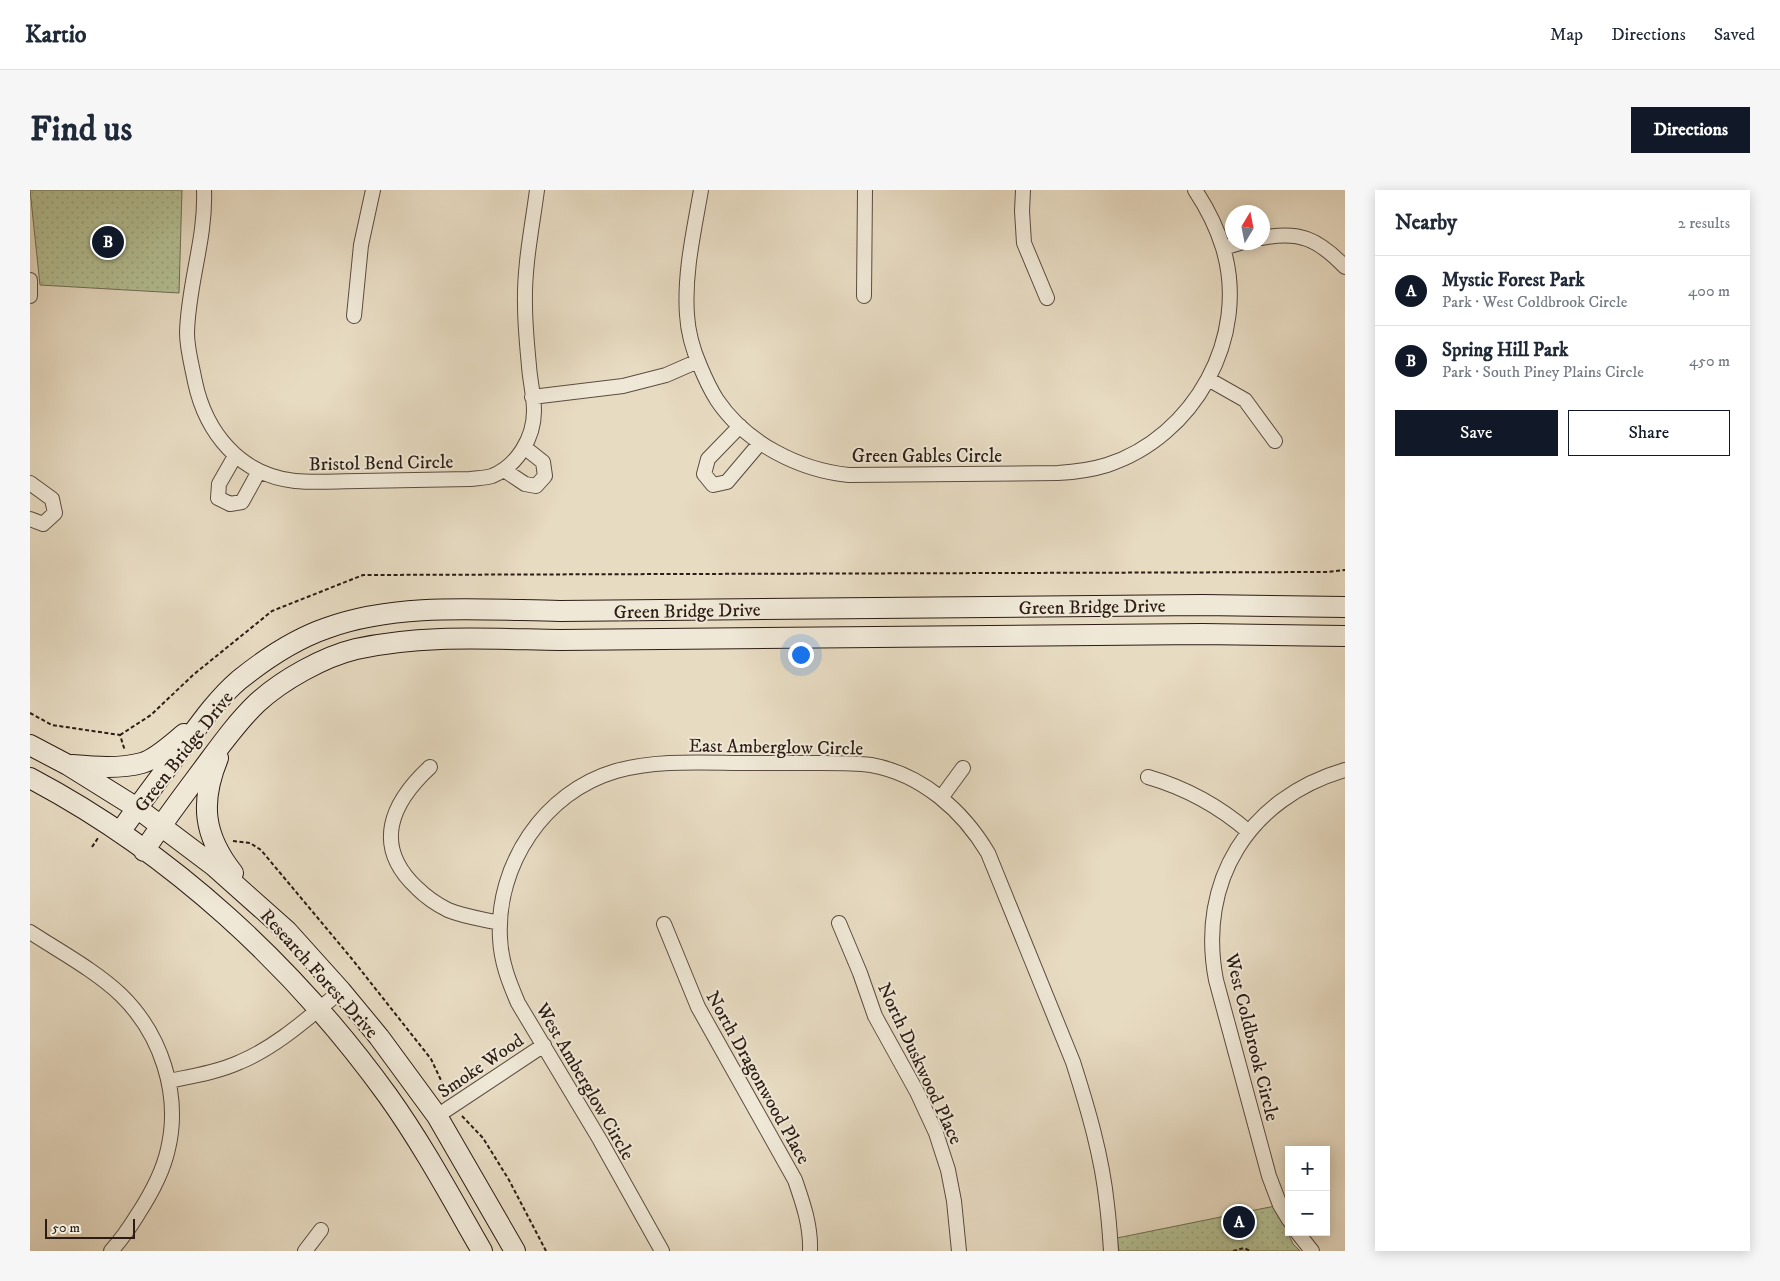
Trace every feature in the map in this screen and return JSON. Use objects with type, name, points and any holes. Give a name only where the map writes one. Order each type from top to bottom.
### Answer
[{"type":"main road","name":"Green Bridge Drive","points":[[120,832],[205,717],[238,681],[261,664],[304,638],[347,622],[404,612],[467,610],[580,611],[1202,605],[1345,607]]},
{"type":"main road","name":"Green Bridge Drive","points":[[144,851],[160,826],[228,736],[258,703],[317,664],[354,650],[407,641],[476,639],[560,640],[1202,634],[1345,636]]},
{"type":"main road","points":[[68,765],[118,767],[144,762],[166,748],[205,717]]},
{"type":"main road","points":[[228,736],[210,778],[206,806],[207,815],[210,833],[220,857],[254,900]]},
{"type":"main road","name":"Research Forest Drive","points":[[30,745],[68,765],[137,808],[214,866],[254,900],[286,931],[342,991],[379,1037],[437,1116],[515,1251]]},
{"type":"main road","name":"Research Forest Drive","points":[[30,778],[120,832],[203,896],[291,978],[356,1053],[394,1104],[482,1251]]},
{"type":"street","name":"Bristol Bend Circle","points":[[204,190],[203,223],[188,307],[189,350],[199,400],[220,440],[235,456],[259,472],[296,481],[470,479],[491,476],[504,470]]},
{"type":"street","points":[[354,316],[360,252],[373,190]]},
{"type":"street","points":[[524,447],[543,462],[545,476],[536,486],[525,484],[504,470],[524,447],[532,425],[534,412],[525,333],[525,302],[526,271],[537,190]]},
{"type":"street","name":"Green Gables Circle","points":[[701,190],[688,273],[686,301],[692,346],[708,384],[718,401],[740,426],[760,442],[793,461],[817,469],[849,475],[1058,474],[1090,470],[1123,459],[1161,436],[1197,398],[1208,379],[1221,351],[1229,308],[1228,278],[1223,248],[1210,215],[1196,190]]},
{"type":"street","points":[[864,296],[865,190]]},
{"type":"street","points":[[1023,190],[1024,243],[1047,298]]},
{"type":"street","points":[[1270,237],[1287,234],[1300,236],[1324,248],[1345,266]]},
{"type":"street","points":[[30,280],[30,296]]},
{"type":"street","points":[[532,397],[623,386],[666,375],[698,361]]},
{"type":"street","points":[[1208,379],[1245,400],[1275,441]]},
{"type":"street","points":[[740,426],[708,459],[704,474],[713,485],[727,482],[760,442]]},
{"type":"street","points":[[235,456],[219,484],[218,498],[230,504],[242,502],[259,472]]},
{"type":"street","points":[[30,482],[52,499],[55,513],[43,524],[30,519]]},
{"type":"street","name":"East Amberglow Circle","points":[[500,923],[508,878],[531,832],[553,806],[567,795],[613,772],[663,764],[852,763],[872,765],[914,780],[941,798],[966,821],[988,853],[1073,1062],[1097,1144],[1107,1205],[1111,1251]]},
{"type":"street","points":[[430,767],[417,779],[403,798],[395,814],[391,834],[392,850],[396,864],[408,880],[428,898],[447,909],[467,916],[500,923]]},
{"type":"street","points":[[941,798],[963,768]]},
{"type":"street","name":"West Coldbrook Circle","points":[[1285,1213],[1269,1176],[1213,962],[1212,929],[1218,893],[1232,858],[1249,832],[1269,810],[1296,790],[1312,781],[1345,770]]},
{"type":"street","points":[[1148,777],[1166,782],[1198,796],[1228,815],[1249,832]]},
{"type":"street","name":"West Amberglow Circle","points":[[500,923],[505,970],[518,1003],[662,1251]]},
{"type":"street","name":"North Duskwood Place","points":[[839,923],[860,973],[875,1016],[917,1092],[936,1133],[948,1170],[954,1201],[959,1251]]},
{"type":"street","name":"North Dragonwood Place","points":[[664,924],[698,1007],[794,1180],[804,1206],[810,1233],[810,1251]]},
{"type":"street","points":[[30,932],[108,984],[121,996],[151,1034],[169,1080],[172,1105],[171,1128],[164,1163],[146,1201],[111,1251]]},
{"type":"street","points":[[169,1080],[212,1072],[242,1062],[282,1037],[342,991]]},
{"type":"street","name":"Smoke Wood","points":[[437,1116],[544,1045]]},
{"type":"street","points":[[305,1251],[321,1230]]},
{"type":"street","points":[[1300,1236],[1312,1251]]},
{"type":"path","points":[[120,735],[151,715],[192,675],[272,612],[363,576],[1319,572],[1345,570]]},
{"type":"path","points":[[1234,1251],[1244,1248],[1250,1251]]},
{"type":"green space","points":[[30,190],[182,190],[179,293],[40,285]]},
{"type":"green space","points":[[1275,1206],[1285,1227],[1285,1236],[1289,1236],[1293,1244],[1300,1251],[1119,1251],[1117,1238]]},
{"type":"place","name":"Spring Hill Park","points":[[108,242]]},
{"type":"place","name":"Mystic Forest Park","points":[[1239,1222]]}]
